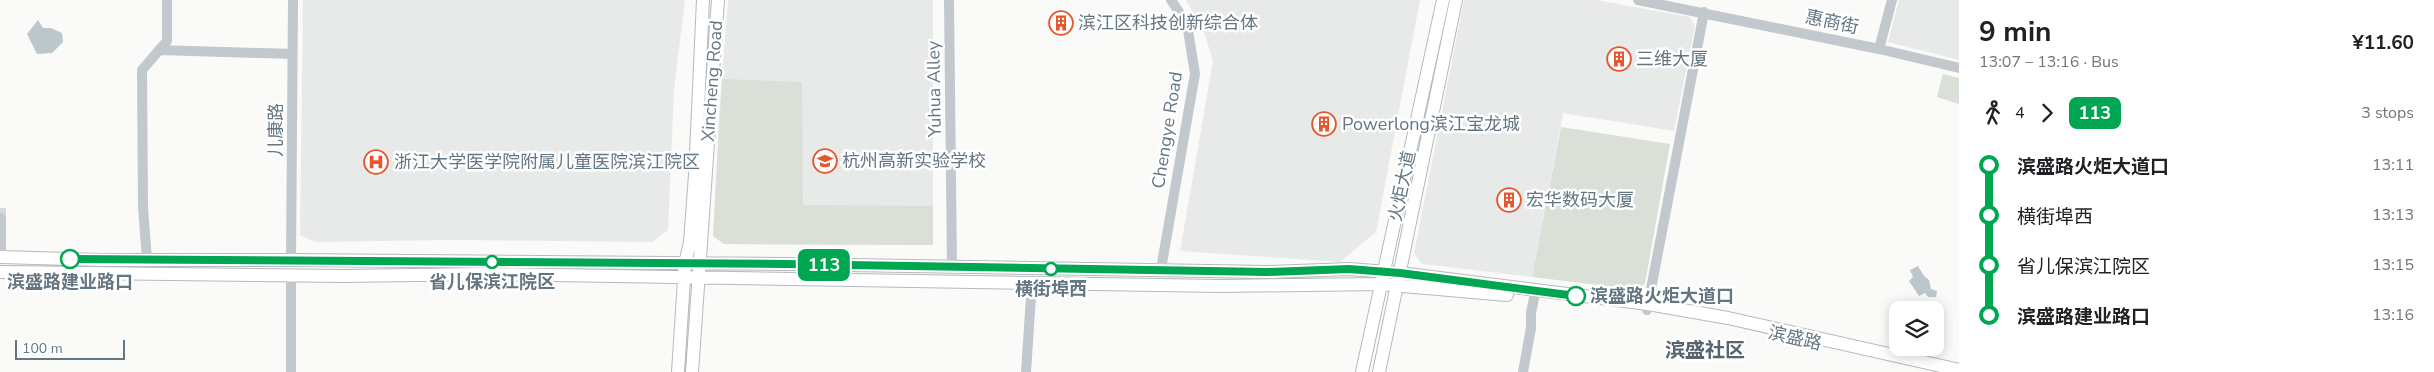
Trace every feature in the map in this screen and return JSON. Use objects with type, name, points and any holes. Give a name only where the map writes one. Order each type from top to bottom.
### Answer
[{"type":"main road","name":"Xincheng Road","points":[[678,372],[685,264],[690,242],[695,175],[703,0]]},
{"type":"main road","name":"Xincheng Road","points":[[692,372],[718,0]]},
{"type":"main road","name":"火炬大道","points":[[1362,372],[1443,0]]},
{"type":"main road","name":"火炬大道","points":[[1378,372],[1456,0]]},
{"type":"main road","points":[[1,257],[1161,269],[1267,272],[1349,269],[1383,271],[1398,279],[1534,291],[1728,318],[1959,370]]},
{"type":"main road","name":"滨盛路","points":[[0,272],[291,275],[486,274],[1220,286],[1380,284],[1398,279],[1534,298],[1648,307],[1726,322],[1941,372]]},
{"type":"street","points":[[147,260],[143,207],[142,70],[167,41],[167,0]]},
{"type":"street","name":"儿康路","points":[[292,260],[293,0]]},
{"type":"street","name":"Yuhua Alley","points":[[949,0],[952,267]]},
{"type":"street","name":"Chengye Road","points":[[1161,269],[1195,74],[1187,24],[1170,0]]},
{"type":"street","name":"惠商街","points":[[1638,0],[1879,49],[1959,68]]},
{"type":"street","points":[[1879,49],[1892,0]]},
{"type":"street","points":[[1648,307],[1704,12]]},
{"type":"street","points":[[159,50],[292,54]]},
{"type":"street","points":[[1,218],[1,257]]},
{"type":"street","points":[[291,275],[291,372]]},
{"type":"street","points":[[1026,372],[1032,282]]},
{"type":"street","points":[[1523,372],[1532,328],[1531,313],[1534,298]]},
{"type":"shaded area","name":"浙江大学医学院附属儿童医院滨江院区","points":[[303,0],[685,0],[674,90],[668,230],[652,242],[449,240],[315,242],[300,235]]},
{"type":"shaded area","name":"杭州高新实验学校","points":[[728,0],[933,0],[933,245],[724,244],[713,236],[719,116]]},
{"type":"shaded area","points":[[1186,0],[1420,0],[1376,232],[1340,262],[1180,251],[1213,61],[1205,35]]},
{"type":"shaded area","points":[[1464,0],[1596,0],[1690,17],[1695,26],[1674,131],[1563,113],[1532,277],[1422,264],[1414,253]]},
{"type":"shaded area","points":[[1899,0],[1959,0],[1959,60],[1888,42]]},
{"type":"shaded area","points":[[38,20],[43,28],[51,28],[62,33],[63,42],[52,53],[37,54],[27,34]]},
{"type":"shaded area","points":[[1943,74],[1959,78],[1959,104],[1937,97]]},
{"type":"shaded area","points":[[722,79],[802,82],[803,205],[933,206],[933,245],[724,244],[713,236]]},
{"type":"shaded area","points":[[1561,127],[1670,144],[1645,283],[1639,290],[1532,277]]},
{"type":"shaded area","points":[[1918,266],[1929,280],[1931,289],[1937,291],[1936,297],[1928,297],[1925,293],[1919,296],[1909,281],[1913,277],[1910,270]]},
{"type":"tunnel","points":[[1,204],[1,218]]},
{"type":"bus line","name":"113","points":[[70,259],[785,264],[1267,272],[1349,269],[1400,273],[1576,296]]},
{"type":"place","name":"滨江区科技创新综合体","points":[[1061,23]]},
{"type":"place","name":"三维大厦","points":[[1619,59]]},
{"type":"place","name":"Powerlong滨江宝龙城","points":[[1324,124]]},
{"type":"place","name":"杭州高新实验学校","points":[[825,161]]},
{"type":"place","name":"浙江大学医学院附属儿童医院滨江院区","points":[[376,162]]},
{"type":"place","name":"宏华数码大厦","points":[[1509,200]]},
{"type":"place","name":"滨盛路建业路口","points":[[70,259]]},
{"type":"place","name":"省儿保滨江院区","points":[[492,262]]},
{"type":"place","name":"横街埠西","points":[[1051,269]]},
{"type":"place","name":"滨盛路火炬大道口","points":[[1576,296]]},
{"type":"district","name":"滨盛社区","points":[[1705,350]]}]
